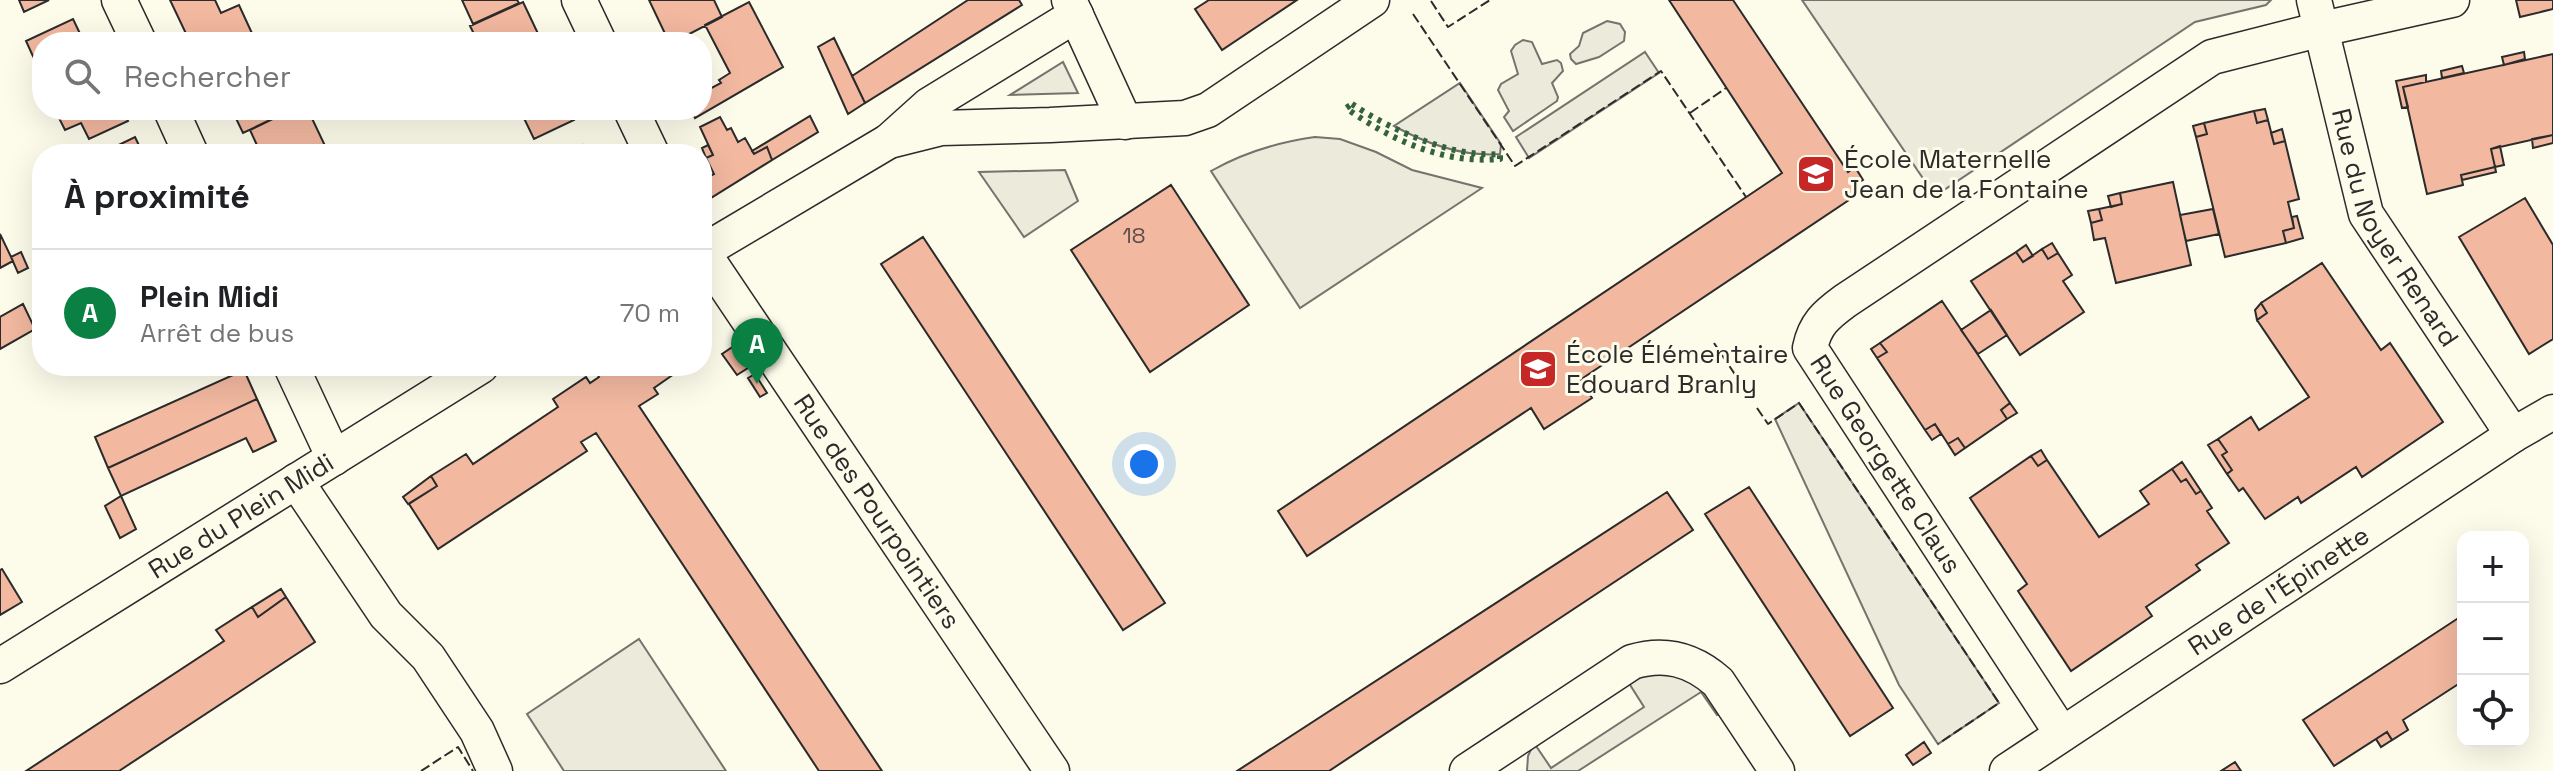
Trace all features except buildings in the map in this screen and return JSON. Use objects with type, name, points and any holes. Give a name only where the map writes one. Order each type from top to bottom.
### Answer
[{"type":"street","points":[[119,0],[134,32]]},
{"type":"street","points":[[579,0],[594,32]]},
{"type":"street","points":[[889,141],[941,128],[1185,118],[1208,110],[1372,0]]},
{"type":"street","name":"Rue Georgette Claus","points":[[2062,734],[1810,348],[1813,332],[1821,318],[1845,301],[2212,57],[2318,14],[2452,0]]},
{"type":"street","points":[[712,246],[889,141],[929,105],[1072,8],[1125,122]]},
{"type":"street","name":"Rue du Noyer Renard","points":[[2318,14],[2366,214],[2513,435]]},
{"type":"street","points":[[176,120],[186,144]]},
{"type":"street","points":[[636,120],[647,144]]},
{"type":"street","name":"Rue des Pourpointiers","points":[[712,267],[1052,771]]},
{"type":"street","points":[[296,376],[334,458]]},
{"type":"street","name":"Rue du Plein Midi","points":[[0,666],[465,376]]},
{"type":"street","name":"Rue de l'Épinette","points":[[2007,771],[2513,435],[2553,412]]},
{"type":"street","points":[[296,481],[386,615],[428,657],[477,731],[495,771]]},
{"type":"street","points":[[1467,771],[1632,662],[1653,657],[1682,659],[1718,682],[1777,771]]},
{"type":"shaded area","points":[[1802,0],[2271,0],[2266,5],[2195,22],[1935,196]]},
{"type":"shaded area","points":[[1607,21],[1620,24],[1625,32],[1624,41],[1599,57],[1576,64],[1570,54],[1579,46],[1583,33]]},
{"type":"shaded area","points":[[1523,40],[1532,42],[1542,64],[1557,60],[1563,71],[1552,83],[1557,101],[1513,131],[1504,117],[1509,111],[1498,90],[1501,84],[1518,74],[1511,51]]},
{"type":"shaded area","points":[[1645,52],[1659,73],[1529,158],[1516,137]]},
{"type":"shaded area","points":[[1063,62],[1078,93],[1010,95]]},
{"type":"shaded area","points":[[1460,83],[1501,144],[1500,154],[1445,148],[1394,126]]},
{"type":"shaded area","points":[[1315,137],[1340,139],[1412,170],[1482,188],[1300,308],[1211,171],[1262,149]]},
{"type":"shaded area","points":[[1065,170],[1078,201],[1024,237],[979,172]]},
{"type":"shaded area","points":[[1799,403],[1999,703],[1938,744],[1899,685],[1775,419]]},
{"type":"shaded area","points":[[639,639],[726,771],[564,771],[527,714]]},
{"type":"shaded area","points":[[1654,673],[1690,677],[1727,710],[1717,715],[1701,692],[1578,771],[1527,771],[1528,756],[1534,743],[1551,768],[1644,707],[1627,680]]},
{"type":"hedge","points":[[1352,104],[1423,140],[1462,152],[1500,154],[1500,159],[1459,158],[1419,148],[1382,131],[1346,108],[1352,104]]},
{"type":"fence","points":[[1431,1],[1448,27],[1490,0]]},
{"type":"fence","points":[[1413,14],[1515,166],[1661,71],[1746,197]]},
{"type":"fence","points":[[1690,113],[1726,88]]},
{"type":"fence","points":[[1714,343],[1748,394]]},
{"type":"fence","points":[[1757,408],[1768,424],[1799,403],[1999,703],[1938,744]]},
{"type":"fence","points":[[421,771],[458,747],[473,771]]},
{"type":"place","name":"École Maternelle Jean de la Fontaine","points":[[1816,174]]},
{"type":"place","name":"École Élémentaire Edouard Branly","points":[[1538,369]]},
{"type":"place","name":"Plein Midi","points":[[757,384]]}]
